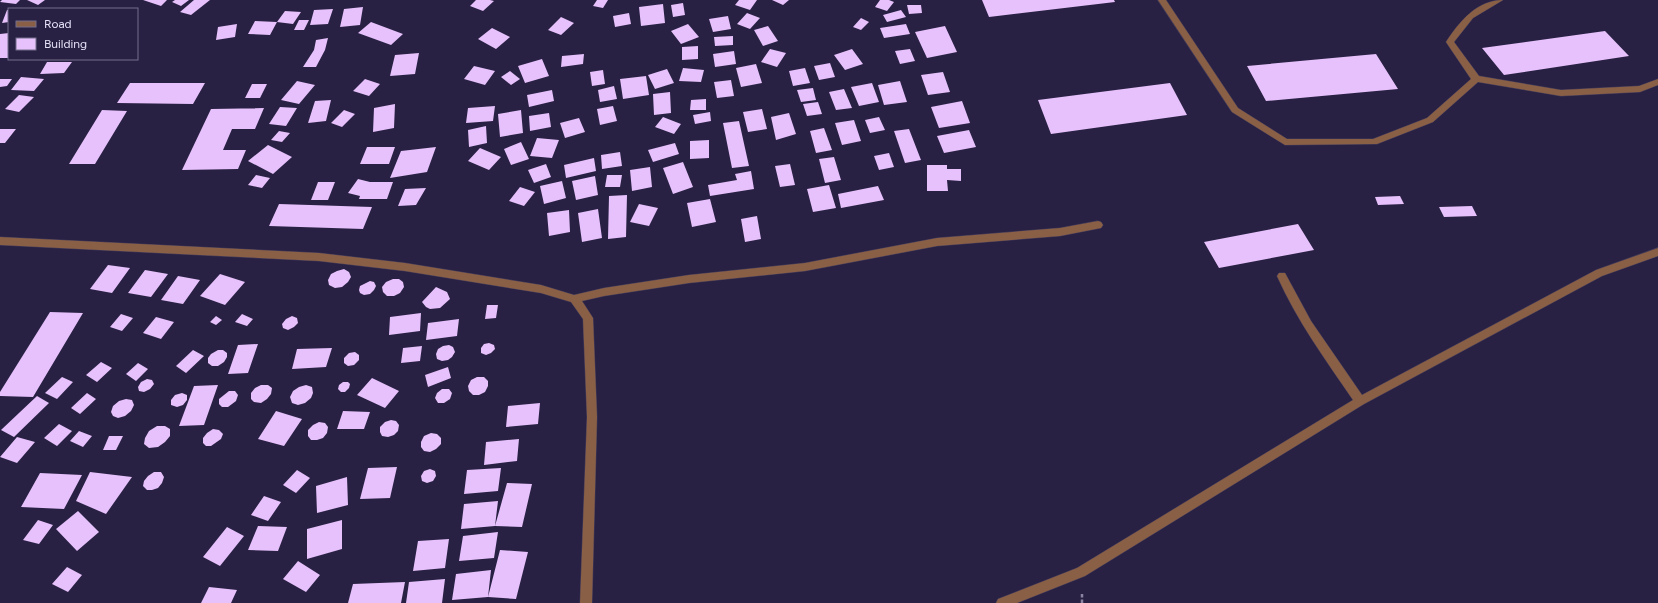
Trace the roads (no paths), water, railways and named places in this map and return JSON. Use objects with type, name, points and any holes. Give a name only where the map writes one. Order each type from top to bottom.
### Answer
[{"type":"street","points":[[1162,0],[1235,110],[1285,142],[1374,142],[1430,120],[1476,79]]},
{"type":"street","points":[[1499,0],[1470,16],[1450,42],[1476,79],[1561,93],[1640,89],[1658,82]]},
{"type":"street","points":[[0,241],[319,257],[405,267],[541,289],[574,299],[604,292],[681,280],[805,266],[937,242],[1060,232],[1098,225]]},
{"type":"street","points":[[1002,603],[1081,572],[1360,401],[1598,273],[1658,252]]},
{"type":"street","points":[[1282,276],[1287,291],[1314,337],[1360,401]]},
{"type":"street","points":[[574,299],[588,318],[592,409],[586,603]]}]
